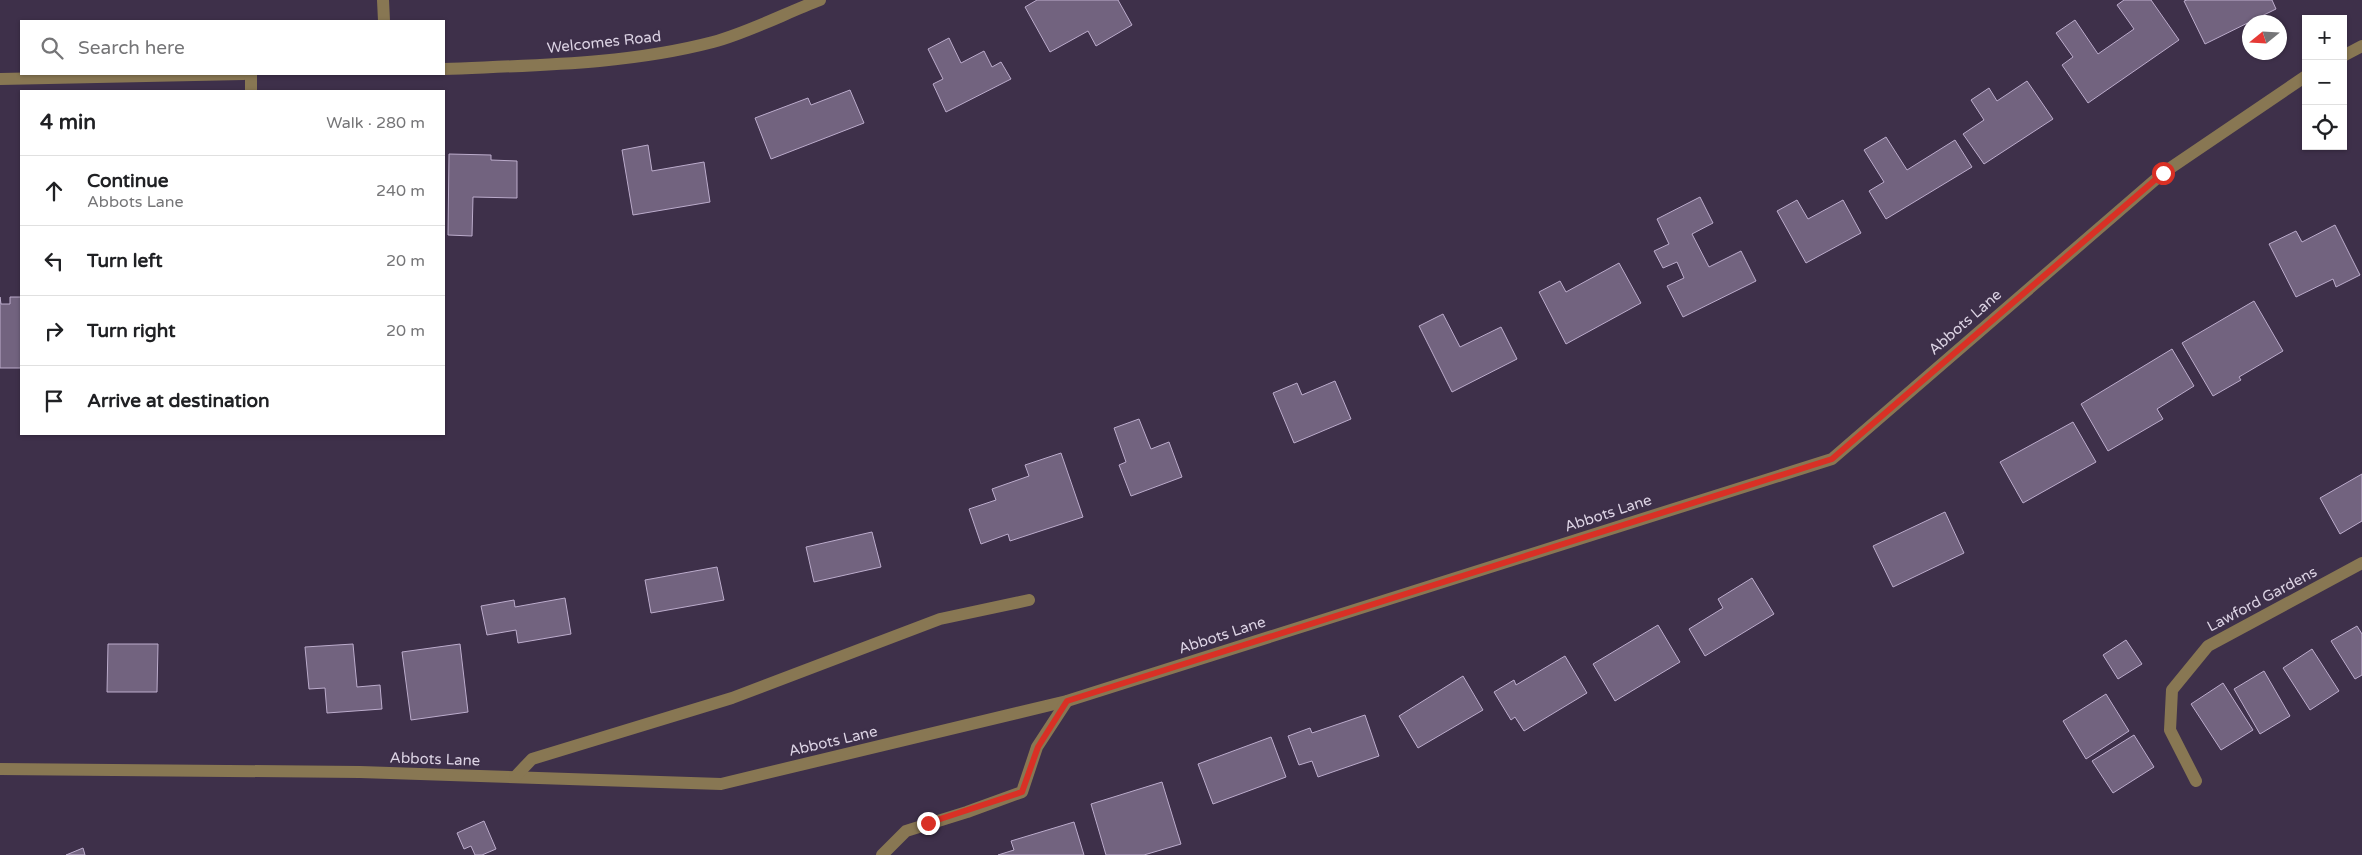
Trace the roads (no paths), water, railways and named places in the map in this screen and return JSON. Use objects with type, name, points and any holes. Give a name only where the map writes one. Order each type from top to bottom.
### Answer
[{"type":"street","points":[[383,0],[384,20]]},
{"type":"street","name":"Welcomes Road","points":[[445,69],[566,64],[639,57],[715,41],[820,0]]},
{"type":"street","points":[[2347,54],[2362,46]]},
{"type":"street","points":[[0,79],[195,75]]},
{"type":"street","points":[[251,75],[251,90]]},
{"type":"street","name":"Abbots Lane","points":[[0,769],[360,772],[721,784],[1067,701],[1832,459],[2163,173],[2302,79]]},
{"type":"street","name":"Lawford Gardens","points":[[2196,782],[2170,730],[2172,690],[2208,646],[2362,563]]},
{"type":"street","points":[[516,777],[532,759],[732,698],[940,619],[1029,600]]},
{"type":"street","points":[[882,855],[906,830],[967,812],[1022,792],[1038,747],[1067,701]]}]
